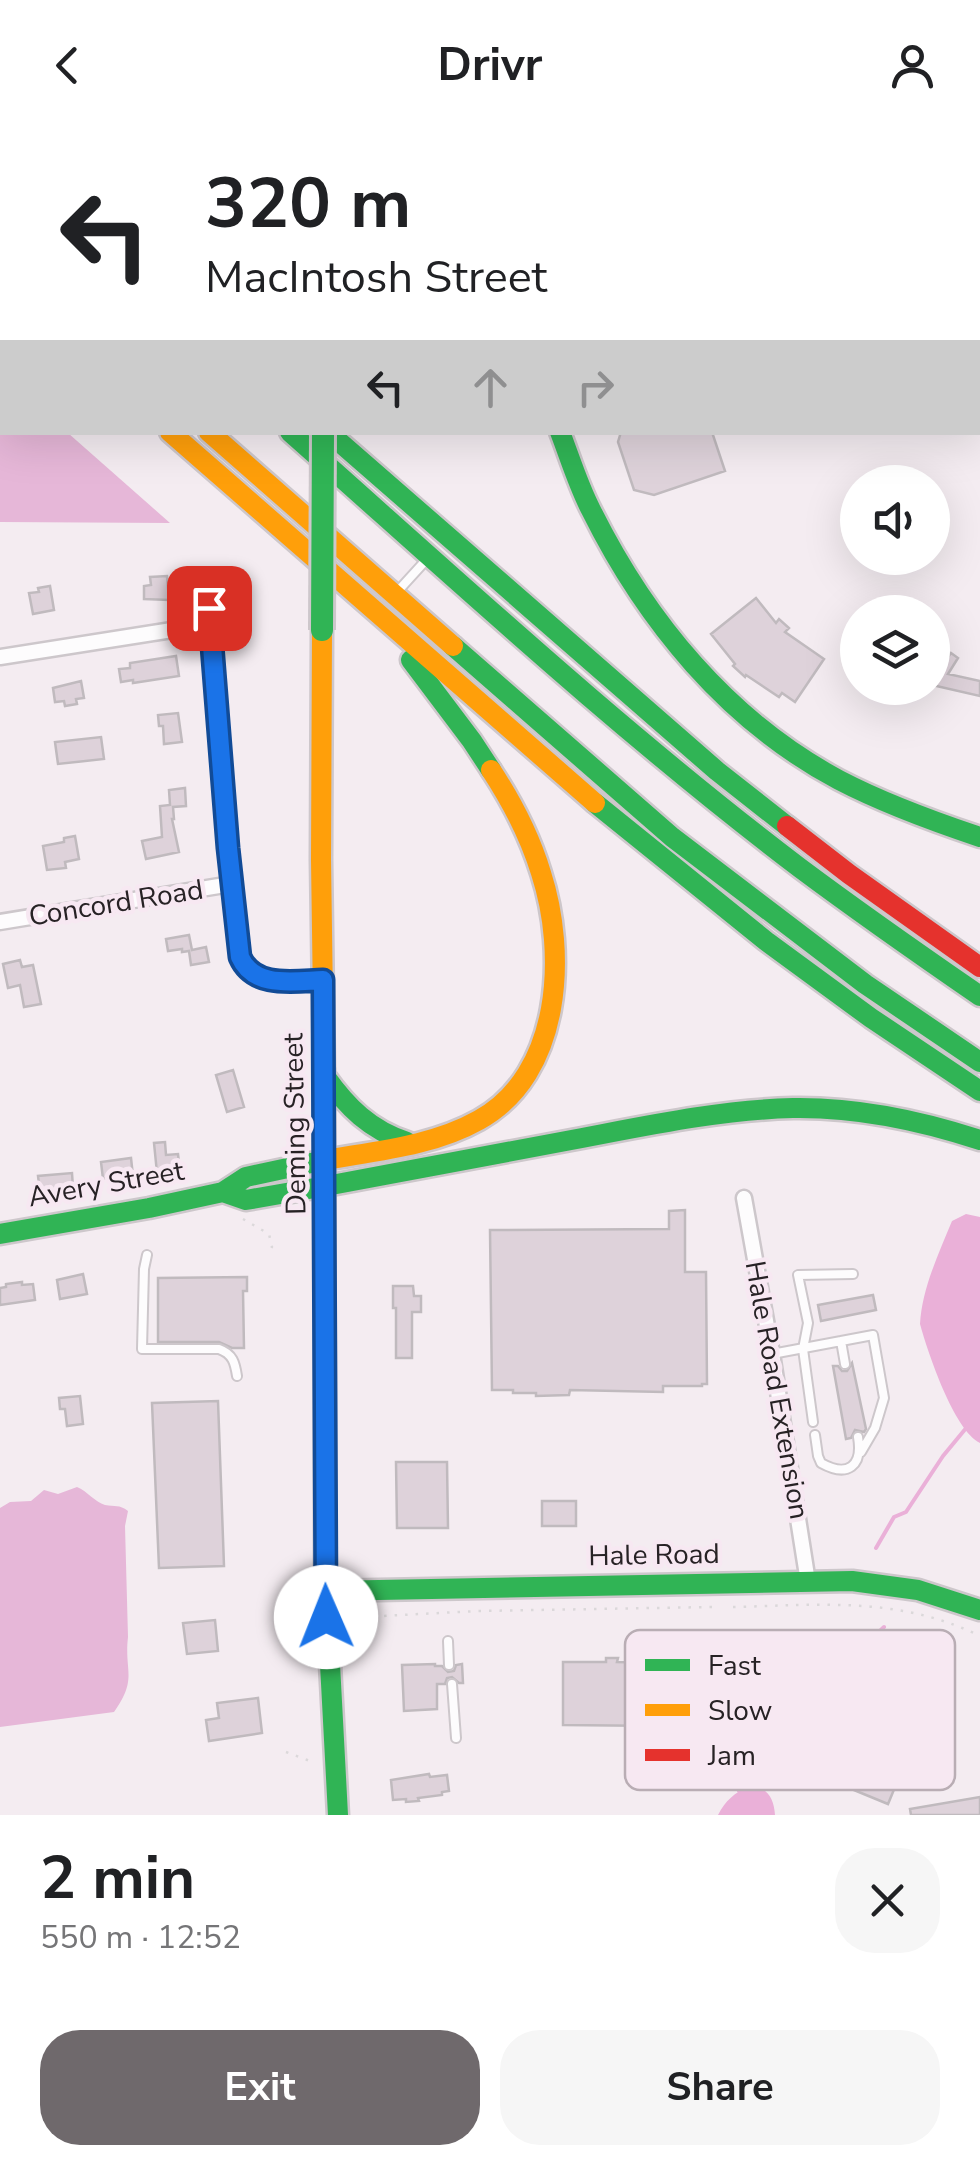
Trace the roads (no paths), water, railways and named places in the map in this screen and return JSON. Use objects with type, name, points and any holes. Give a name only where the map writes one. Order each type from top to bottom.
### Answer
[{"type":"main road","points":[[173,435],[658,859],[811,976],[980,1092]]},
{"type":"main road","points":[[211,435],[686,848],[865,984],[980,1062]]},
{"type":"main road","points":[[293,435],[610,714],[709,796],[863,916],[980,996]]},
{"type":"main road","name":"Deming Street","points":[[326,435],[321,860],[326,1602],[338,1815]]},
{"type":"main road","points":[[330,435],[717,771],[850,874],[980,967]]},
{"type":"main road","points":[[349,435],[395,491]]},
{"type":"main road","points":[[561,435],[596,525],[634,590],[668,637],[710,684],[760,729],[825,774],[886,805],[980,837]]},
{"type":"main road","name":"Avery Street","points":[[0,1234],[223,1192],[246,1177],[452,1132],[479,1120],[525,1078],[540,1050],[555,979],[549,901],[539,865],[504,788],[465,728],[371,609]]},
{"type":"main road","points":[[325,1076],[365,1124],[412,1142]]},
{"type":"main road","name":"Avery Street","points":[[223,1192],[246,1200],[256,1199],[618,1132],[770,1110],[886,1115],[980,1140]]},
{"type":"main road","name":"Hale Road","points":[[326,1602],[852,1581],[902,1586],[980,1610]]},
{"type":"street","points":[[0,656],[210,616],[238,951],[248,971],[266,980],[323,980]]},
{"type":"street","name":"Concord Road","points":[[0,922],[232,884]]},
{"type":"street","name":"Hale Road Extension","points":[[744,1198],[808,1582]]},
{"type":"lane","points":[[394,595],[431,556]]},
{"type":"lane","points":[[147,1255],[142,1349],[219,1349],[233,1358],[237,1376]]},
{"type":"lane","points":[[813,1422],[803,1349],[808,1323],[798,1275],[853,1274]]},
{"type":"lane","points":[[772,1354],[873,1334],[884,1398],[875,1428],[855,1464],[840,1470],[826,1466],[818,1456],[815,1435]]},
{"type":"lane","points":[[840,1341],[845,1364]]},
{"type":"lane","points":[[858,1437],[861,1452]]},
{"type":"lane","points":[[448,1641],[449,1665]]},
{"type":"lane","points":[[452,1684],[456,1738]]},
{"type":"waterway","points":[[876,1548],[894,1517],[906,1512],[967,1427]]},
{"type":"waterway","points":[[881,1630],[884,1627]]}]
